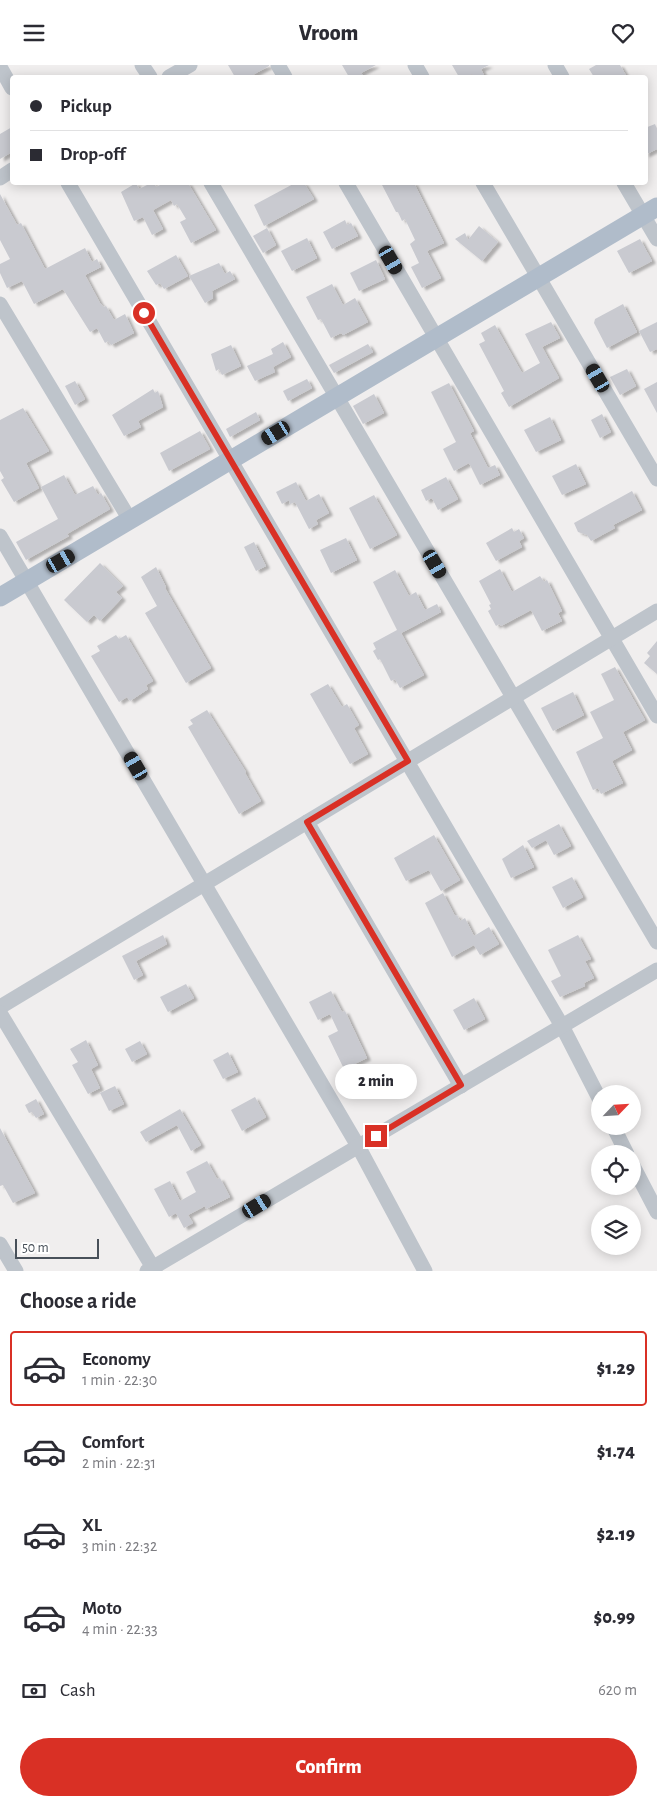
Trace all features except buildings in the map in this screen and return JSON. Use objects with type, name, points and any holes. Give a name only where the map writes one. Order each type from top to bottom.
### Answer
[{"type":"main road","points":[[0,597],[650,211]]},
{"type":"street","points":[[172,75],[190,65]]},
{"type":"street","points":[[0,67],[10,85]]},
{"type":"street","points":[[69,185],[408,761],[562,1026],[592,1085]]},
{"type":"street","points":[[212,185],[657,942]]},
{"type":"street","points":[[347,185],[657,716]]},
{"type":"street","points":[[484,185],[657,479]]},
{"type":"street","points":[[626,185],[650,211],[657,239]]},
{"type":"street","points":[[0,304],[130,520]]},
{"type":"street","points":[[0,536],[358,1146],[426,1271]]},
{"type":"street","points":[[0,1007],[657,611]]},
{"type":"street","points":[[307,822],[461,1085]]},
{"type":"street","points":[[0,1013],[152,1270],[657,970]]},
{"type":"street","points":[[641,1181],[657,1212]]},
{"type":"street","points":[[0,1244],[16,1271]]},
{"type":"route","points":[[144,313],[408,761],[307,822],[461,1085],[376,1136]]}]
